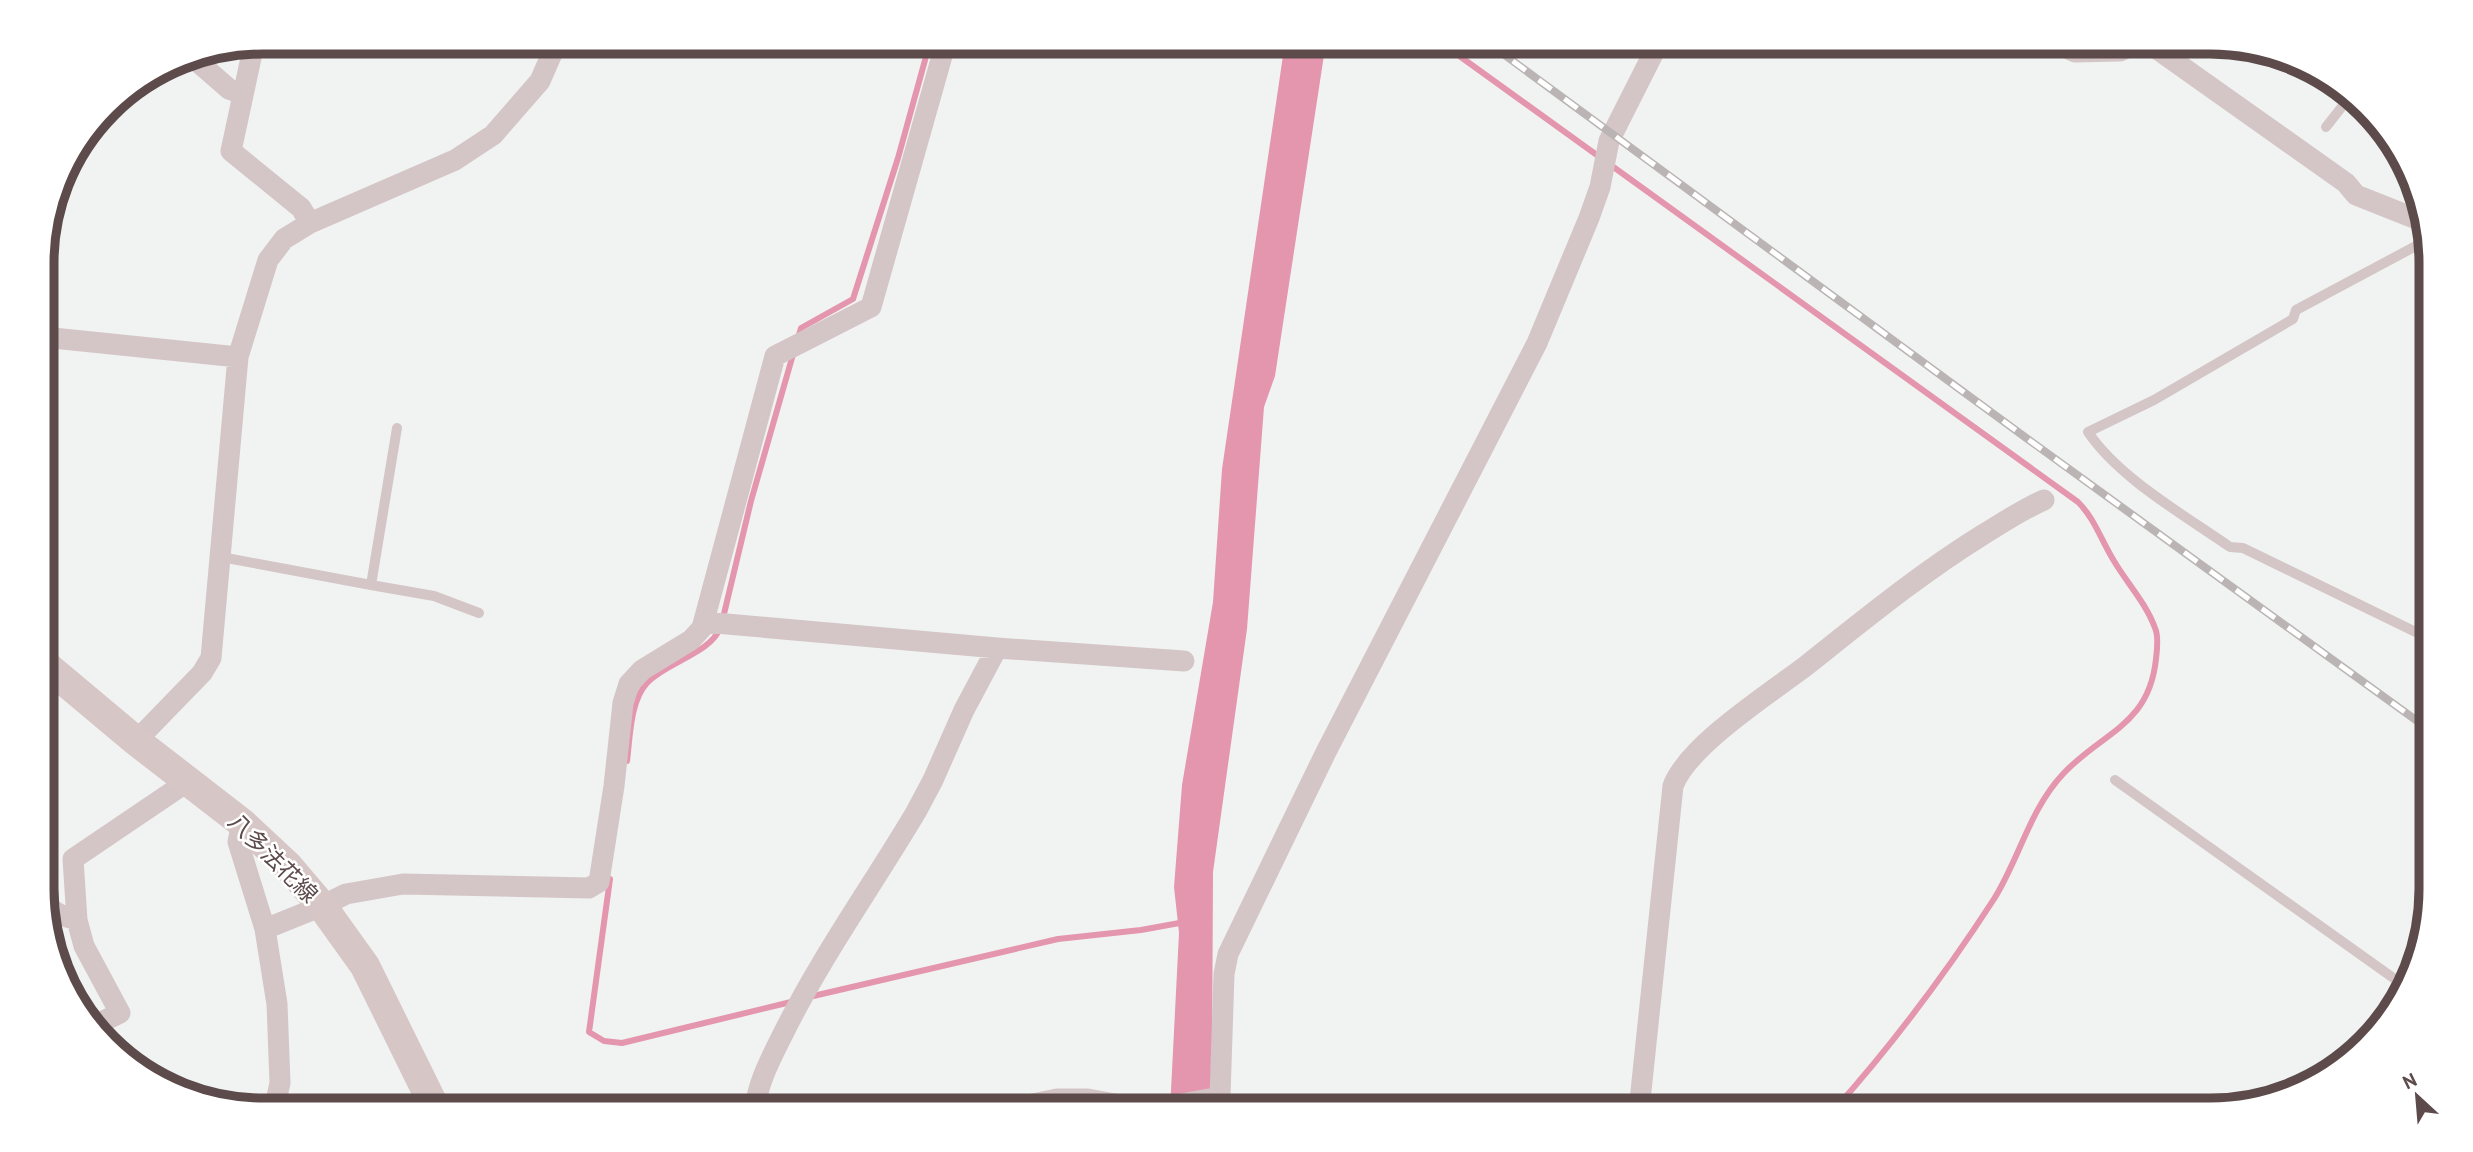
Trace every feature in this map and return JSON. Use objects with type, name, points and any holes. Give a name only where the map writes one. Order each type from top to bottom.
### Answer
[{"type":"main road","name":"八多法花線","points":[[54,673],[242,824],[288,866],[322,906],[365,966],[430,1098]]},
{"type":"street","points":[[1216,1098],[1220,1097],[1224,974],[1228,954],[1326,752],[1536,343],[1589,218],[1600,187],[1604,161],[1623,113],[1654,54]]},
{"type":"street","points":[[2164,54],[2346,183],[2356,195],[2414,218]]},
{"type":"street","points":[[252,55],[231,151],[301,208],[310,223]]},
{"type":"street","points":[[136,741],[202,673],[211,658],[239,357],[268,260],[284,239],[310,223],[455,160],[493,135],[540,81],[551,55]]},
{"type":"street","points":[[714,624],[775,356],[871,307],[942,55]]},
{"type":"street","points":[[200,64],[229,89],[243,94]]},
{"type":"street","points":[[55,338],[239,357]]},
{"type":"street","points":[[1640,1097],[1677,775],[1698,752],[1743,712],[1900,590],[1947,557],[2044,500]]},
{"type":"street","points":[[265,929],[346,894],[403,884],[589,888],[599,882],[614,786],[623,703],[629,684],[642,670],[691,640],[702,628],[714,624],[1184,661]]},
{"type":"street","points":[[756,1098],[775,1049],[799,1002],[916,812],[964,710],[997,648]]},
{"type":"street","points":[[102,1022],[120,1013],[83,946],[77,919],[73,859],[178,789],[186,780]]},
{"type":"street","points":[[242,824],[238,842],[265,929],[277,1004],[280,1083],[277,1098]]},
{"type":"street","points":[[56,912],[77,919]]},
{"type":"lane","points":[[2326,127],[2345,104]]},
{"type":"lane","points":[[2418,245],[2296,310],[2293,319],[2154,400],[2088,432],[2100,450],[2156,496],[2230,547],[2243,548],[2419,634]]},
{"type":"lane","points":[[371,585],[397,428]]},
{"type":"lane","points":[[220,557],[434,597],[479,613]]},
{"type":"lane","points":[[2115,780],[2397,981]]},
{"type":"shaded area","points":[[1283,54],[1324,54],[1275,376],[1264,407],[1247,629],[1213,872],[1210,1098],[1171,1098],[1179,933],[1174,887],[1182,785],[1213,602],[1222,469]]},
{"type":"waterway","points":[[1457,54],[2078,502],[2089,515],[2114,561],[2147,610],[2156,631],[2156,659],[2152,681],[2144,699],[2122,726],[2078,760],[2052,788],[2033,818],[2003,884],[1976,927],[1898,1034],[1845,1097]]},
{"type":"waterway","points":[[798,338],[801,328],[853,299],[898,158],[927,55]]},
{"type":"waterway","points":[[723,618],[751,501],[794,351]]},
{"type":"waterway","points":[[627,761],[632,720],[641,691],[655,676],[707,644],[720,628]]},
{"type":"waterway","points":[[610,879],[589,1032],[604,1041],[622,1043],[795,1001]]},
{"type":"waterway","points":[[809,997],[1058,939],[1185,922]]},
{"type":"railway","points":[[1504,54],[2419,722]]}]
